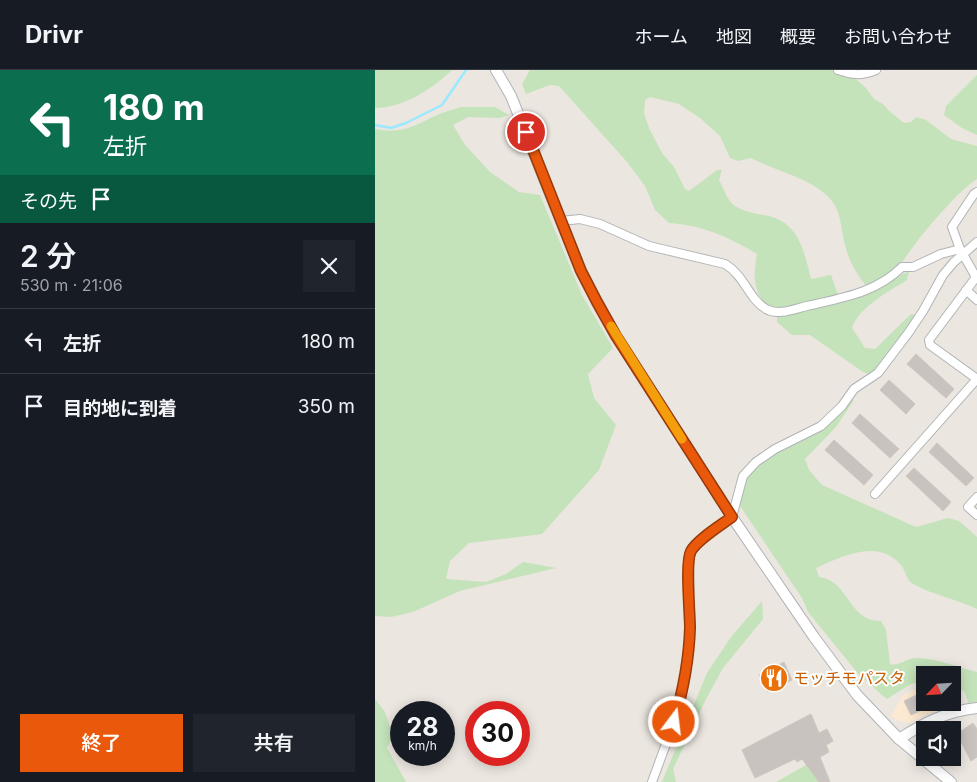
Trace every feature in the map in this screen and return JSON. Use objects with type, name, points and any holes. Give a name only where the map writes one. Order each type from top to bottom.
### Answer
[{"type":"street","points":[[496,70],[511,96],[581,271],[601,311],[732,517],[841,675],[877,717],[899,739],[951,782]]},
{"type":"street","points":[[837,70],[849,74],[864,75],[876,70]]},
{"type":"street","points":[[875,494],[977,379],[930,345],[929,340],[976,276],[961,251],[951,227],[977,192]]},
{"type":"street","points":[[561,221],[581,219],[600,224],[649,246],[725,264],[735,269],[755,300],[767,310],[780,313],[853,296],[892,277],[902,267],[913,267],[941,254],[961,251],[977,242]]},
{"type":"street","points":[[652,782],[674,722],[685,680],[690,628],[689,564],[691,552],[698,543],[732,517],[743,476],[755,462],[775,449],[821,426],[842,406],[854,389],[878,373],[909,332],[943,274],[961,251]]},
{"type":"street","points":[[966,290],[977,300]]},
{"type":"street","points":[[977,497],[967,507],[977,515]]},
{"type":"street","points":[[899,739],[936,718],[965,709],[977,708]]},
{"type":"shaded area","points":[[916,689],[916,711],[936,711],[909,723],[899,721],[891,716],[903,695]]},
{"type":"green space","points":[[375,70],[452,70],[417,96],[396,105],[375,108]]},
{"type":"green space","points":[[530,70],[854,70],[852,76],[866,88],[874,99],[883,104],[904,123],[911,122],[916,117],[926,120],[951,139],[977,146],[977,179],[962,191],[945,209],[921,236],[896,270],[866,286],[851,262],[845,245],[839,214],[827,196],[807,182],[751,158],[738,161],[730,158],[720,136],[700,118],[679,104],[650,97],[645,100],[644,113],[649,128],[662,153],[674,167],[685,189],[689,191],[717,170],[722,170],[719,180],[732,204],[747,211],[769,216],[788,225],[803,249],[811,279],[831,275],[837,292],[844,302],[858,297],[909,271],[907,280],[867,307],[855,321],[852,328],[865,348],[875,349],[911,314],[917,315],[872,375],[863,372],[810,335],[792,335],[777,322],[777,308],[767,308],[757,289],[755,269],[757,254],[736,242],[704,229],[669,223],[655,210],[645,186],[627,162],[559,86],[550,85],[526,94],[522,84]]},
{"type":"green space","points":[[977,75],[977,135],[962,128],[944,115],[946,106]]},
{"type":"green space","points":[[461,107],[495,107],[509,115],[500,118],[468,117],[453,125],[465,145],[490,172],[519,192],[540,195],[582,295],[613,348],[588,374],[594,398],[616,425],[599,470],[542,534],[469,543],[450,561],[446,579],[486,582],[506,574],[523,562],[556,568],[460,591],[413,612],[391,617],[375,616],[375,129],[393,131],[407,129],[441,113]]},
{"type":"green space","points":[[852,399],[854,400],[836,427],[805,459],[809,470],[822,485],[916,527],[948,518],[959,521],[977,537],[977,609],[913,584],[901,565],[892,557],[882,552],[860,552],[816,568],[819,577],[837,585],[862,615],[870,620],[881,621],[886,630],[890,664],[893,665],[912,658],[924,658],[956,666],[916,666],[916,683],[887,699],[860,676],[808,612],[802,598],[740,506],[746,481],[755,467],[769,457],[823,428]]},
{"type":"green space","points":[[762,601],[763,619],[723,668],[706,699],[673,769],[676,782],[662,782],[707,673],[731,637]]},
{"type":"green space","points":[[961,667],[977,672],[977,702],[968,703],[965,692],[961,690]]},
{"type":"green space","points":[[375,699],[385,712],[390,727],[390,742],[387,748],[390,753],[390,766],[397,766],[406,782],[375,782]]},
{"type":"green space","points":[[806,765],[819,782],[776,782]]},
{"type":"building","points":[[916,354],[954,389],[946,398],[907,364]]},
{"type":"building","points":[[889,380],[915,404],[906,414],[880,390]]},
{"type":"building","points":[[860,414],[899,449],[890,458],[852,423]]},
{"type":"building","points":[[834,440],[873,475],[864,485],[825,450]]},
{"type":"building","points":[[937,443],[974,478],[966,486],[929,452]]},
{"type":"building","points":[[914,468],[951,502],[943,511],[906,476]]},
{"type":"building","points":[[784,662],[792,680],[768,692],[759,675]]},
{"type":"building","points":[[916,695],[916,711],[920,711],[911,715],[904,701]]},
{"type":"building","points":[[811,714],[819,733],[827,729],[833,741],[826,745],[829,752],[820,757],[830,782],[819,782],[802,759],[797,762],[795,759],[755,778],[742,750]]},
{"type":"building","points":[[973,723],[977,729],[977,757],[971,761],[961,742],[961,731]]},
{"type":"waterway","points":[[375,125],[391,128],[406,123],[442,105],[466,70]]},
{"type":"slow traffic","points":[[611,326],[682,439]]},
{"type":"place","name":"モッチモパスタ","points":[[774,678]]},
{"type":"route","points":[[526,132],[581,271],[597,302],[616,336],[732,517],[698,543],[691,552],[689,564],[690,628],[685,680],[674,722]]}]
